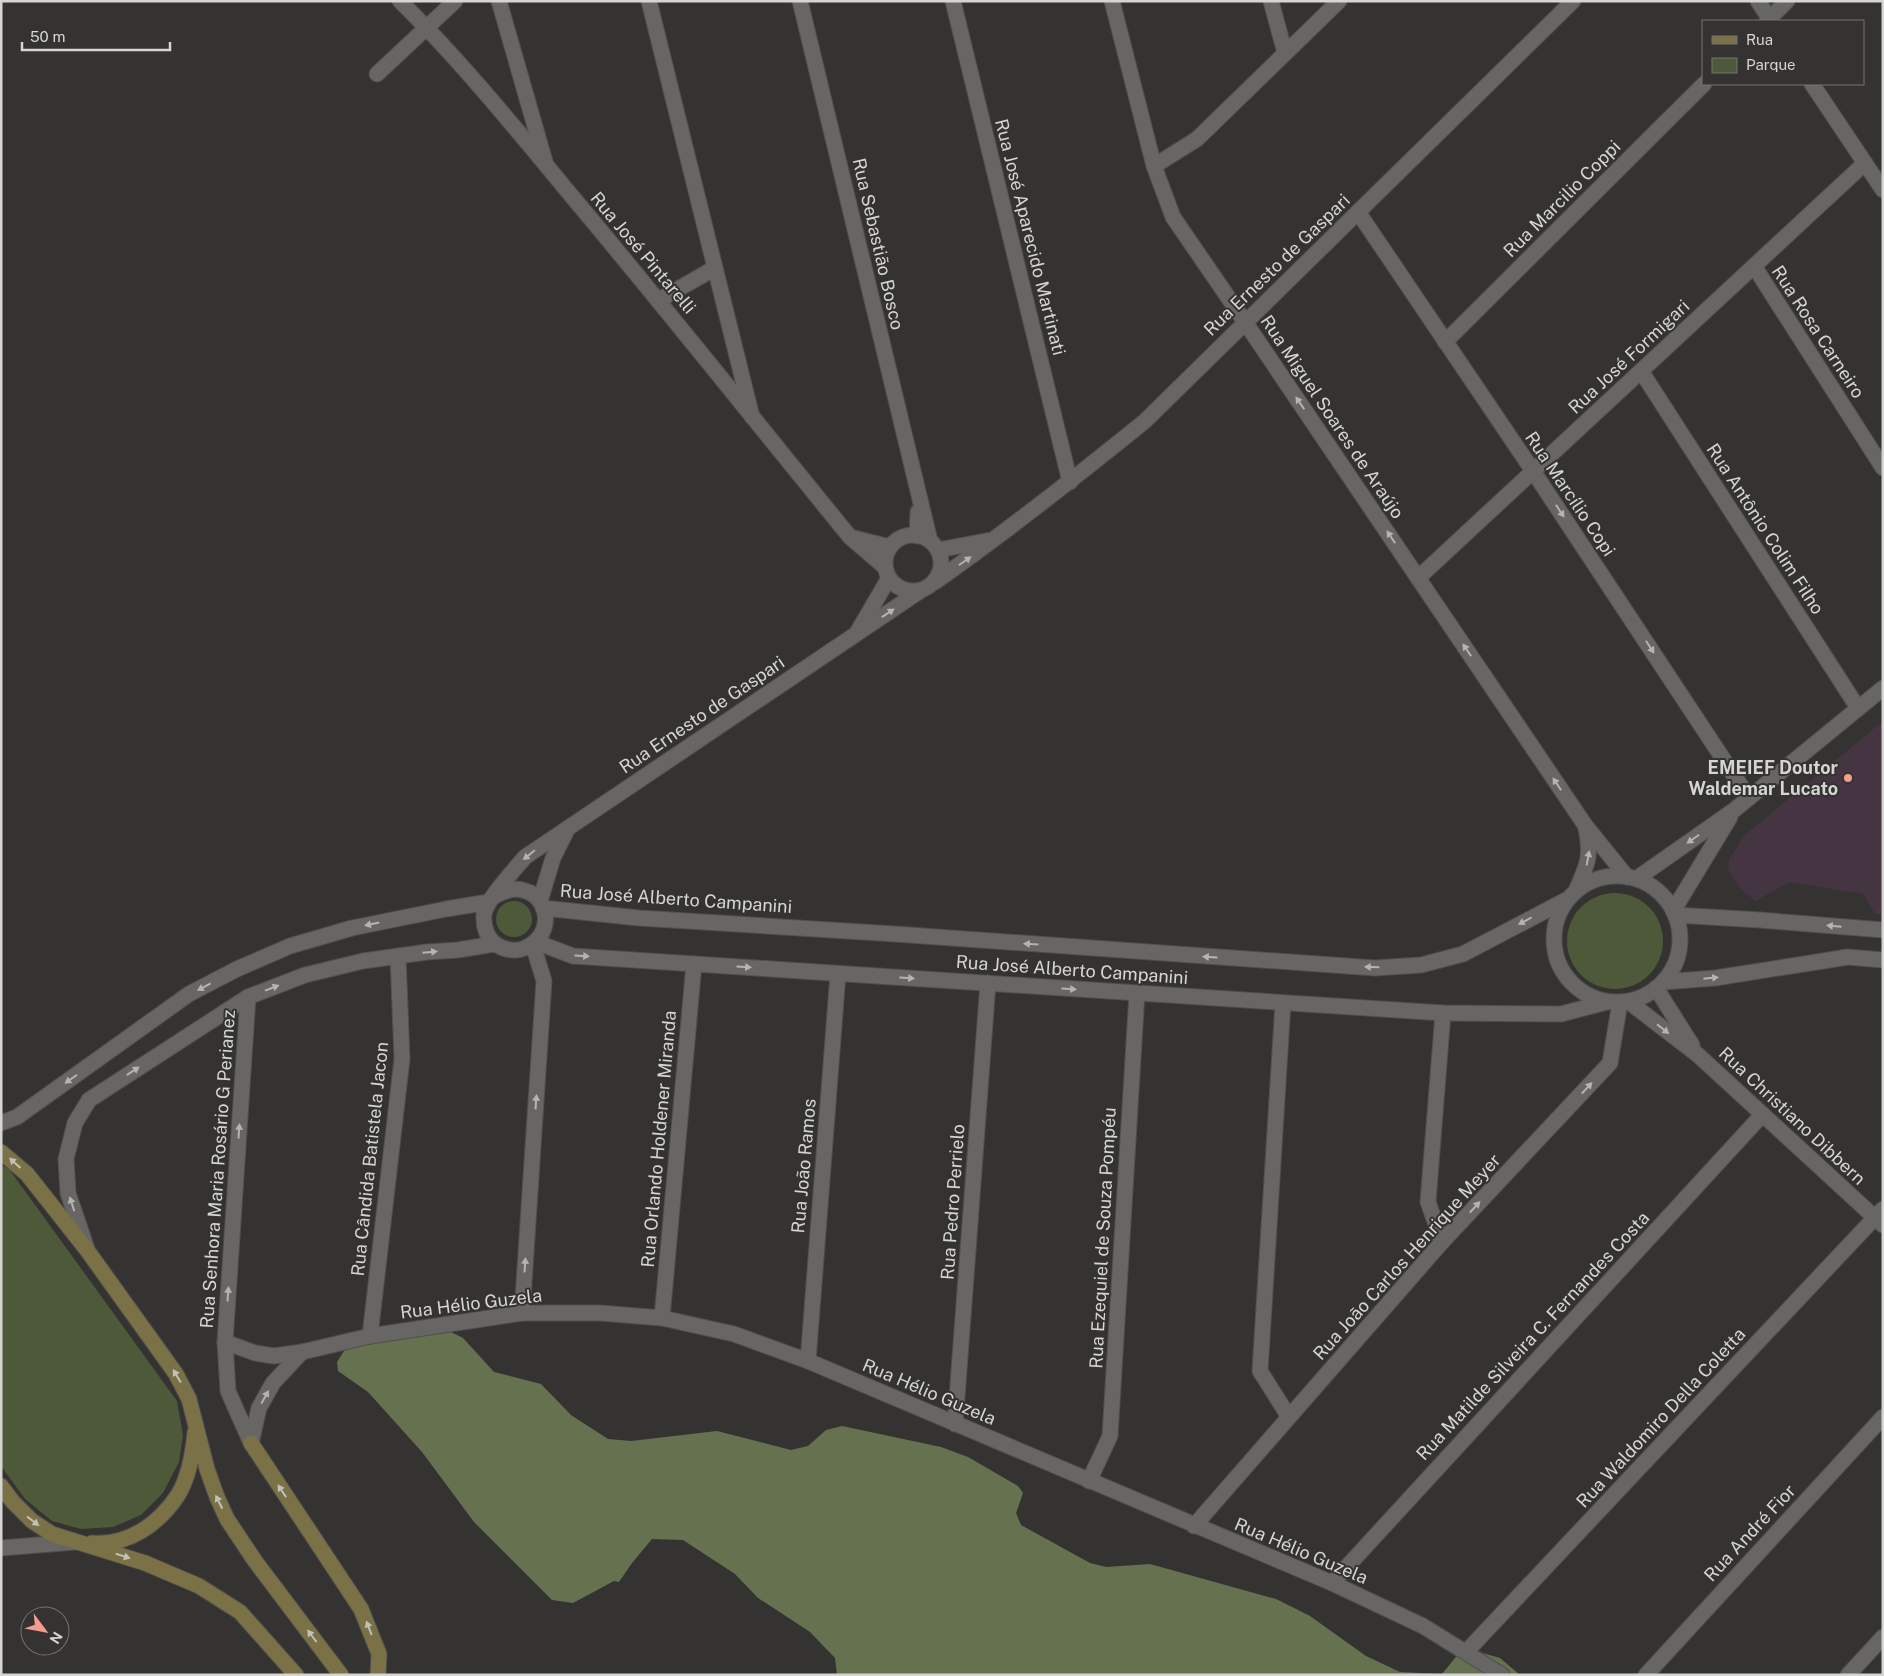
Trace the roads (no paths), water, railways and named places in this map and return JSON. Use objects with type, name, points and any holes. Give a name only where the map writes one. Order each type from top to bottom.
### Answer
[{"type":"main road","points":[[1,1152],[27,1174],[87,1250],[176,1374],[190,1399],[207,1469],[217,1497],[228,1519],[255,1561],[341,1675]]},
{"type":"main road","points":[[76,1542],[105,1544],[132,1537],[158,1520],[178,1494],[189,1469],[196,1421]]},
{"type":"main road","points":[[250,1443],[362,1609],[379,1654],[378,1675]]},
{"type":"main road","points":[[1,1486],[13,1502],[32,1521],[52,1534],[145,1563],[199,1586],[240,1612],[296,1675]]},
{"type":"street","name":"Rua José Pintarelli","points":[[400,1],[427,27],[546,165],[659,300],[850,537],[887,573]]},
{"type":"street","points":[[377,74],[455,1]]},
{"type":"street","points":[[499,1],[546,165]]},
{"type":"street","points":[[649,1],[752,417]]},
{"type":"street","name":"Rua Sebastião Bosco","points":[[800,1],[929,542]]},
{"type":"street","name":"Rua José Aparecido Martinati","points":[[953,1],[1070,482]]},
{"type":"street","name":"Rua Miguel Soares de Araújo","points":[[1112,1],[1154,166],[1174,216],[1585,825],[1631,878]]},
{"type":"street","points":[[1271,1],[1285,53]]},
{"type":"street","points":[[1154,166],[1197,139],[1339,1]]},
{"type":"street","name":"Rua Ernesto de Gaspari","points":[[935,582],[995,540],[1145,421],[1573,1]]},
{"type":"street","points":[[1758,1],[1768,20]]},
{"type":"street","points":[[1770,20],[1787,1]]},
{"type":"street","name":"Rua Marcilio Coppi","points":[[1445,342],[1703,85]]},
{"type":"street","points":[[1813,85],[1883,190]]},
{"type":"street","name":"Rua José Formigari","points":[[1418,578],[1865,163]]},
{"type":"street","name":"Rua Marcílio Copi","points":[[1358,212],[1533,471],[1749,798]]},
{"type":"street","name":"Rua Rosa Carneiro","points":[[1754,266],[1883,468]]},
{"type":"street","points":[[659,300],[715,268]]},
{"type":"street","name":"Rua Antônio Colim Filho","points":[[1641,371],[1858,708]]},
{"type":"street","points":[[850,537],[890,547]]},
{"type":"street","points":[[902,538],[929,542],[942,566],[935,582],[920,591],[902,590],[887,573],[890,547],[902,538]]},
{"type":"street","name":"Rua Ernesto de Gaspari","points":[[929,542],[995,540]]},
{"type":"street","name":"Rua Ernesto de Gaspari","points":[[856,635],[887,573]]},
{"type":"street","name":"Rua Ernesto de Gaspari","points":[[491,900],[525,856],[920,591]]},
{"type":"street","points":[[1631,878],[1733,811],[1883,688]]},
{"type":"street","points":[[1674,913],[1733,811]]},
{"type":"street","name":"Rua Miguel Soares de Araújo","points":[[1572,895],[1588,863],[1590,847],[1585,825]]},
{"type":"street","name":"Rua Ernesto de Gaspari","points":[[542,904],[553,858],[569,827]]},
{"type":"street","points":[[1610,876],[1631,878],[1651,886],[1664,897],[1674,913],[1679,938],[1675,962],[1659,985],[1648,994],[1619,1002],[1586,994],[1569,981],[1558,962],[1553,940],[1557,918],[1572,895],[1592,881],[1610,876]]},
{"type":"street","points":[[517,888],[530,892],[542,904],[546,920],[543,932],[535,943],[521,950],[507,950],[494,944],[487,935],[483,924],[484,913],[491,900],[504,890],[517,888]]},
{"type":"street","name":"Rua José Alberto Campanini","points":[[542,904],[639,918],[905,934],[1375,968],[1421,966],[1463,954],[1572,895]]},
{"type":"street","points":[[1,1123],[17,1117],[189,994],[237,969],[290,946],[352,928],[491,900]]},
{"type":"street","points":[[1674,913],[1883,930]]},
{"type":"street","points":[[522,1313],[544,981],[535,943]]},
{"type":"street","name":"Rua José Alberto Campanini","points":[[535,943],[573,956],[1443,1013],[1561,1014],[1619,1002]]},
{"type":"street","points":[[87,1250],[68,1193],[66,1159],[75,1123],[90,1100],[248,998],[305,975],[363,961],[494,944]]},
{"type":"street","name":"Rua Cândida Batistela Jacon","points":[[370,1336],[402,1059],[398,956]]},
{"type":"street","points":[[1659,985],[1848,957],[1883,960]]},
{"type":"street","name":"Rua Orlando Holdener Miranda","points":[[662,1318],[694,964]]},
{"type":"street","name":"Rua João Ramos","points":[[808,1362],[838,974]]},
{"type":"street","name":"Rua Pedro Perrielo","points":[[955,1424],[988,983]]},
{"type":"street","name":"Rua Christiano Dibbern","points":[[1659,985],[1698,1055]]},
{"type":"street","name":"Rua Ezequiel de Souza Pompéu","points":[[1089,1481],[1110,1436],[1137,993]]},
{"type":"street","name":"Rua Senhora Maria Rosário G Perianez","points":[[248,998],[225,1342],[228,1391],[250,1443]]},
{"type":"street","name":"Rua Christiano Dibbern","points":[[1619,1002],[1698,1055],[1762,1115],[1880,1218]]},
{"type":"street","name":"Rua João Carlos Henrique Meyer","points":[[1194,1526],[1442,1242],[1610,1063],[1619,1002]]},
{"type":"street","points":[[1283,1003],[1260,1371],[1289,1417]]},
{"type":"street","points":[[1442,1242],[1428,1202],[1443,1013]]},
{"type":"street","name":"Rua Matilde Silveira C. Fernandes Costa","points":[[1332,1584],[1762,1115]]},
{"type":"street","name":"Rua Waldomiro Della Coletta","points":[[1466,1652],[1880,1218]]},
{"type":"street","name":"Rua Hélio Guzela","points":[[225,1342],[255,1353],[274,1356],[302,1352],[370,1336],[522,1313],[600,1313],[662,1318],[734,1334],[808,1362],[1332,1584],[1423,1626],[1502,1675]]},
{"type":"street","points":[[250,1443],[259,1408],[273,1383],[302,1352]]},
{"type":"street","name":"Rua André Fior","points":[[1646,1675],[1883,1417]]},
{"type":"street","points":[[1,1548],[76,1542]]},
{"type":"street","points":[[1848,1675],[1883,1637]]},
{"type":"place","name":"EMEIEF Doutor Waldemar Lucato","points":[[1848,778]]}]
